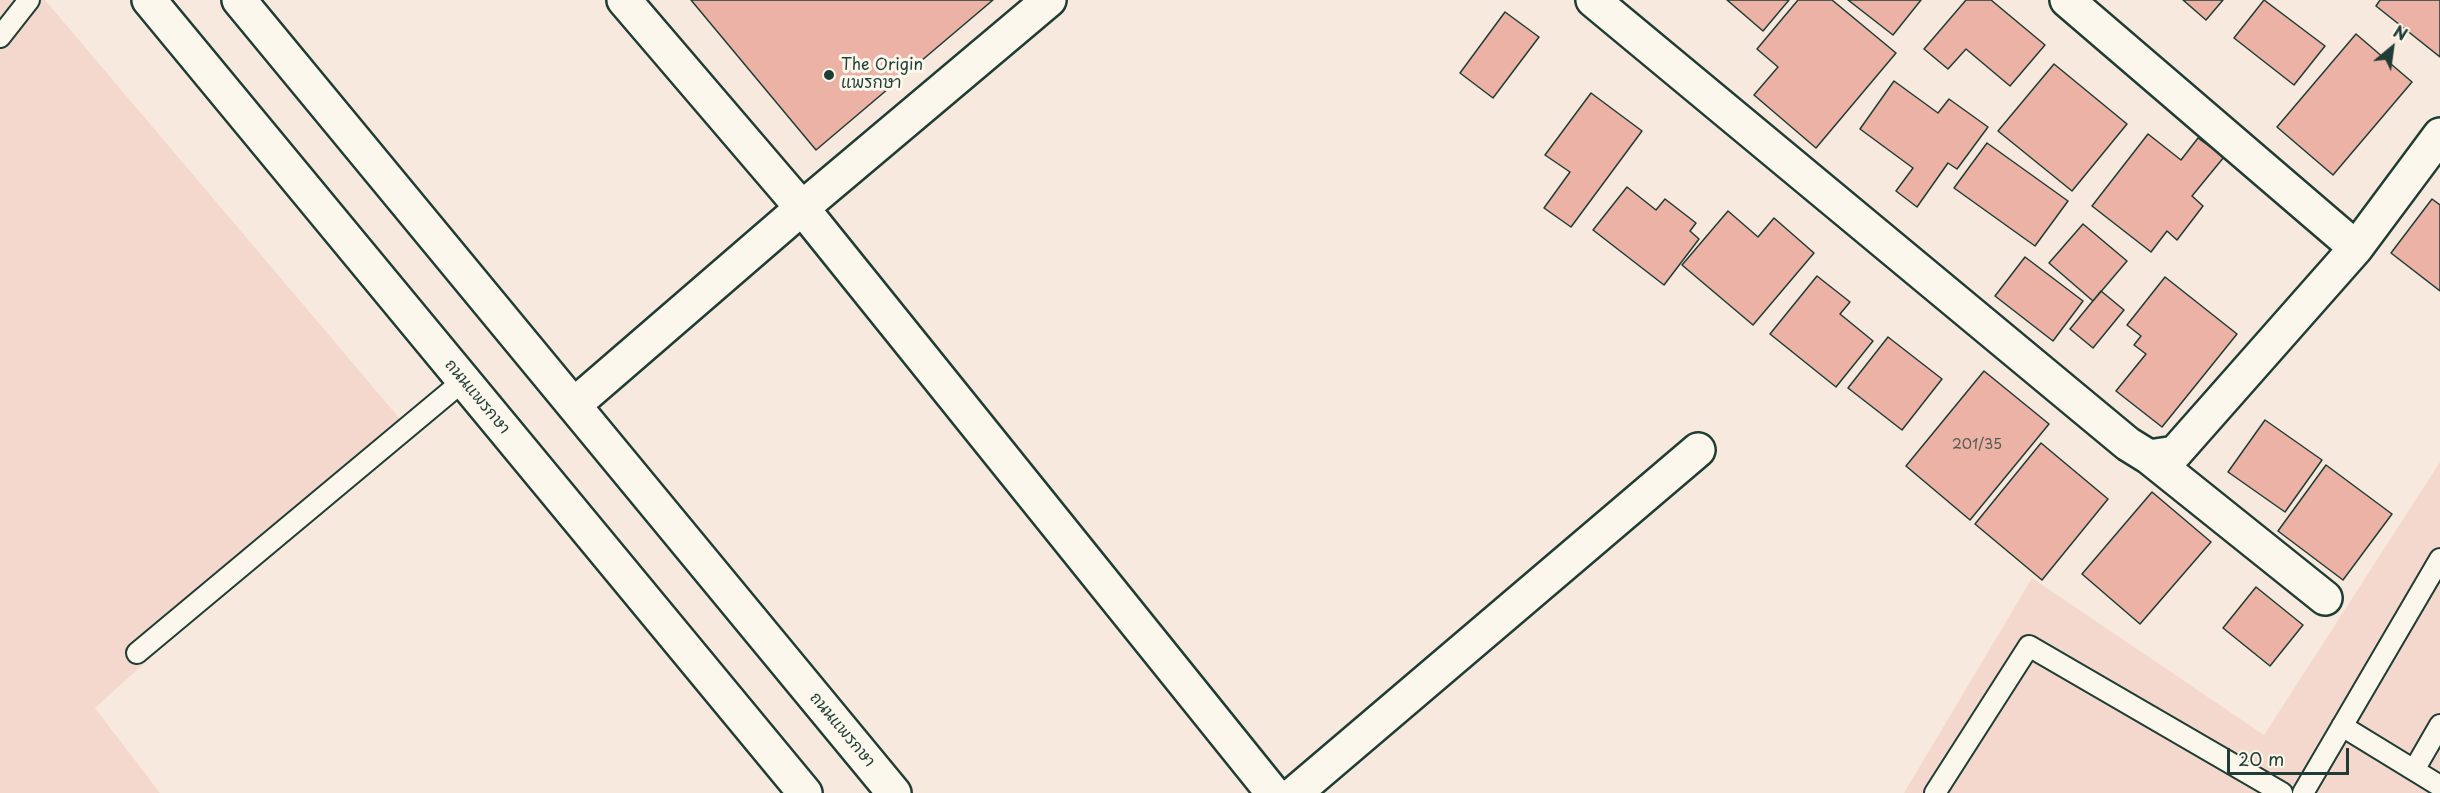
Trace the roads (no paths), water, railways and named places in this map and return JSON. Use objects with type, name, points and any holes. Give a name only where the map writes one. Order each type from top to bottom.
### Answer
[{"type":"street","name":"ถนนแพรกษา","points":[[149,0],[800,791]]},
{"type":"street","name":"ถนนแพรกษา","points":[[239,0],[894,793]]},
{"type":"street","points":[[624,0],[802,208],[1273,793]]},
{"type":"street","points":[[574,405],[802,208],[1049,0]]},
{"type":"street","points":[[1593,0],[2128,444],[2149,457],[2325,598]]},
{"type":"street","points":[[2067,0],[2356,248]]},
{"type":"street","points":[[2149,457],[2175,453],[2356,248],[2440,135]]},
{"type":"street","points":[[1295,793],[1698,450]]},
{"type":"lane","points":[[0,37],[29,0]]},
{"type":"lane","points":[[137,653],[464,381]]},
{"type":"lane","points":[[2303,793],[2440,559]]},
{"type":"lane","points":[[1935,793],[2030,646],[2282,793]]},
{"type":"lane","points":[[2414,770],[2440,725]]},
{"type":"lane","points":[[2342,726],[2440,786]]},
{"type":"place","name":"The Origin แพรกษา","points":[[829,75]]}]
